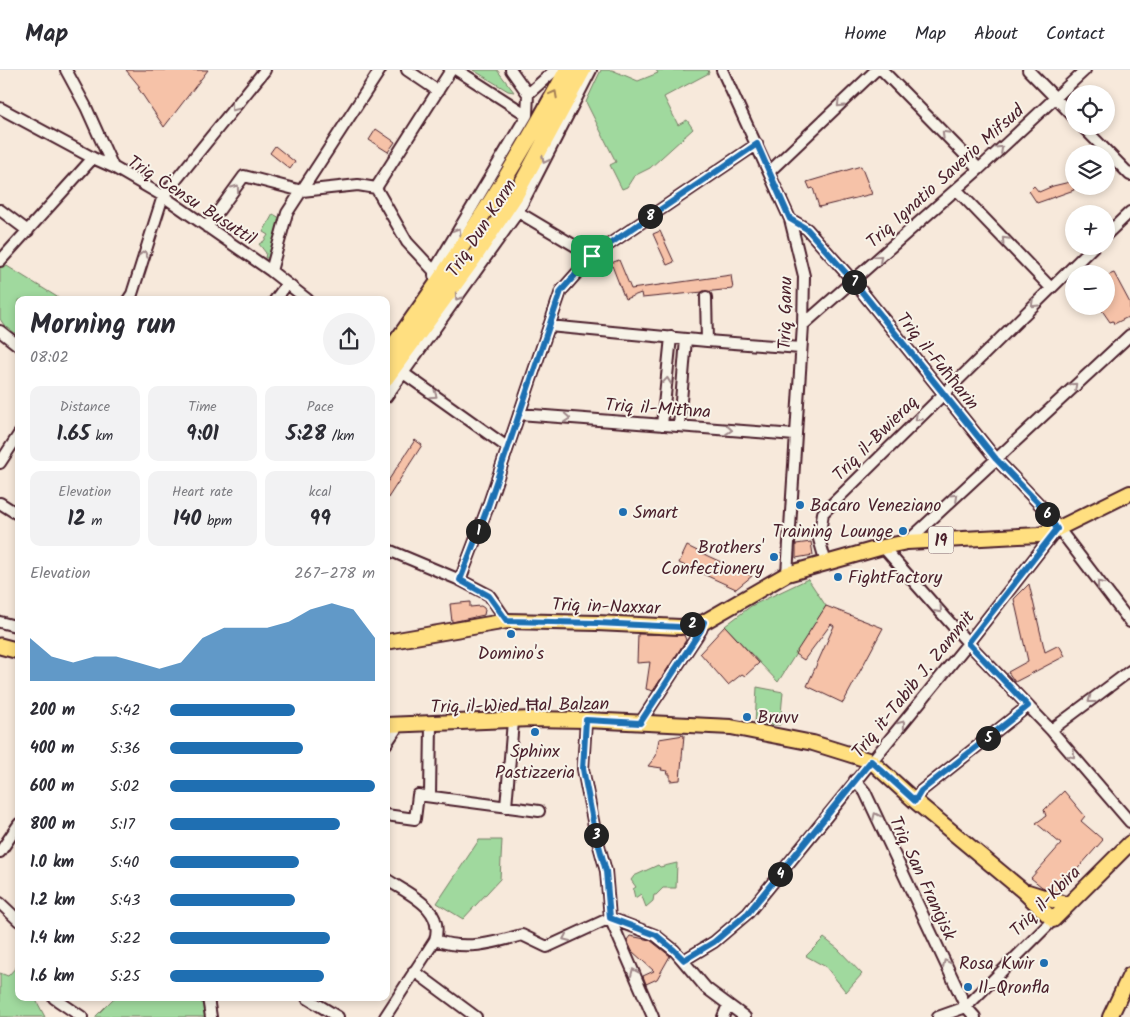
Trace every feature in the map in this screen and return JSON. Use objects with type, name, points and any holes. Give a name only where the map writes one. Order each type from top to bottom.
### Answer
[{"type":"highway","name":"Triq Dun Karm","points":[[392,369],[434,290],[490,205],[567,70]]},
{"type":"highway","name":"Triq Dun Karm","points":[[392,369],[473,258],[516,194],[583,70]]},
{"type":"highway","points":[[0,637],[15,640]]},
{"type":"highway","points":[[0,646],[15,650]]},
{"type":"main road","name":"Triq in-Naxxar","points":[[390,641],[507,621],[680,627],[704,622],[787,574],[907,542],[1040,535],[1057,529],[1130,493]]},
{"type":"main road","name":"Triq il-Wied Ħal Balzan","points":[[392,726],[586,720],[731,728],[813,743],[871,761],[915,801],[1022,890],[1053,920]]},
{"type":"main road","name":"Triq il-Kbira","points":[[1053,920],[1130,844]]},
{"type":"main road","name":"Triq il-Wied Ħal Balzan","points":[[1022,890],[1068,905]]},
{"type":"main road","points":[[1110,1017],[1130,975]]},
{"type":"street","points":[[66,70],[86,107],[113,167]]},
{"type":"street","points":[[134,296],[163,196],[265,70]]},
{"type":"street","points":[[270,271],[287,213],[380,70]]},
{"type":"street","points":[[407,70],[438,91]]},
{"type":"street","points":[[376,188],[451,70]]},
{"type":"street","points":[[457,70],[527,115]]},
{"type":"street","points":[[511,70],[528,94],[555,70]]},
{"type":"street","name":"Triq Dun Karm","points":[[392,369],[518,212],[591,70]]},
{"type":"street","points":[[769,172],[876,70]]},
{"type":"street","points":[[882,70],[979,169]]},
{"type":"street","points":[[1028,70],[1065,109]]},
{"type":"street","name":"Triq Ignatio Saverio Mifsud","points":[[803,325],[854,282],[979,169],[1084,70]]},
{"type":"street","name":"Triq Ganu","points":[[723,71],[790,219],[804,276],[803,325],[787,574]]},
{"type":"street","name":"Triq Dun Karm","points":[[434,290],[434,271],[527,115],[528,94]]},
{"type":"street","name":"Triq Ċensu Busuttil","points":[[0,108],[113,167],[163,196],[303,296]]},
{"type":"street","points":[[1091,135],[1130,175]]},
{"type":"street","points":[[460,580],[487,509],[561,291],[592,256],[757,144]]},
{"type":"street","points":[[0,261],[94,158]]},
{"type":"street","points":[[207,227],[244,176],[302,191],[358,185],[376,188]]},
{"type":"street","points":[[376,188],[407,242],[434,271]]},
{"type":"street","points":[[956,189],[1051,288]]},
{"type":"street","points":[[0,210],[28,231]]},
{"type":"street","points":[[518,212],[592,256]]},
{"type":"street","points":[[1115,226],[1130,212]]},
{"type":"street","name":"Triq il-Fuħħarin","points":[[790,219],[807,229],[854,282],[996,459],[1043,508],[1057,529],[1130,622]]},
{"type":"street","name":"Triq il-Bwieraq","points":[[826,563],[819,539],[823,513],[1085,255]]},
{"type":"street","points":[[278,296],[287,284]]},
{"type":"street","points":[[706,297],[707,341]]},
{"type":"street","points":[[549,326],[801,348]]},
{"type":"street","points":[[0,331],[15,343]]},
{"type":"street","points":[[907,542],[1130,335]]},
{"type":"street","points":[[662,425],[671,337]]},
{"type":"street","points":[[680,426],[686,339]]},
{"type":"street","points":[[392,369],[507,447]]},
{"type":"street","name":"Triq il-Mitħna","points":[[518,414],[795,435]]},
{"type":"street","points":[[0,463],[15,440]]},
{"type":"street","points":[[0,503],[15,512]]},
{"type":"street","name":"Triq it-Tabib J. Zammit","points":[[684,960],[714,942],[748,913],[968,643],[1057,529]]},
{"type":"street","points":[[883,547],[968,643],[1051,730],[1130,822]]},
{"type":"street","points":[[390,551],[460,580],[489,596],[507,621]]},
{"type":"street","points":[[0,622],[15,623]]},
{"type":"street","points":[[640,723],[701,630],[704,622]]},
{"type":"street","points":[[1051,730],[1130,671]]},
{"type":"street","points":[[915,801],[921,791],[1028,706]]},
{"type":"street","points":[[586,720],[583,769],[595,831],[606,871],[610,918],[652,1017]]},
{"type":"street","points":[[506,807],[513,721]]},
{"type":"street","points":[[430,796],[431,724]]},
{"type":"street","name":"Triq San Franġisk","points":[[856,780],[865,792],[966,1007],[975,1017]]},
{"type":"street","points":[[390,816],[415,819],[418,795],[539,811]]},
{"type":"street","points":[[0,852],[15,830]]},
{"type":"street","points":[[385,1017],[435,940],[437,933],[437,925],[432,911],[390,882]]},
{"type":"street","points":[[0,904],[15,917]]},
{"type":"street","points":[[435,940],[449,945],[491,944],[522,935],[547,947],[610,918],[656,935],[684,960],[706,988],[745,1017]]},
{"type":"street","name":"Triq il-Kbira","points":[[938,1017],[966,1007],[1053,920]]},
{"type":"street","points":[[414,971],[476,1017]]},
{"type":"street","points":[[58,1001],[82,1017]]},
{"type":"street","points":[[208,1001],[211,1017]]},
{"type":"street","points":[[312,1001],[338,1017]]},
{"type":"street","points":[[723,1017],[728,1005]]},
{"type":"green space","points":[[473,70],[497,70],[514,92],[508,91]]},
{"type":"green space","points":[[601,70],[612,70],[638,81],[658,73],[656,70],[708,70],[709,73],[664,97],[678,125],[687,120],[693,129],[650,168],[634,176],[627,187],[622,189],[610,165],[616,162],[586,102]]},
{"type":"green space","points":[[273,214],[280,218],[268,258],[265,258],[266,253],[259,244],[268,235],[263,232]]},
{"type":"green space","points":[[2,263],[56,296],[15,296],[15,333],[4,325],[0,319],[0,265]]},
{"type":"green space","points":[[808,579],[826,606],[778,682],[725,626],[751,606]]},
{"type":"green space","points":[[757,687],[783,692],[780,725],[755,724]]},
{"type":"green space","points":[[479,840],[502,840],[500,879],[463,919],[437,903]]},
{"type":"green space","points":[[677,863],[676,888],[663,888],[654,895],[653,901],[646,907],[641,894],[635,898],[633,889],[636,887],[631,880],[634,876],[658,865],[660,867]]},
{"type":"green space","points":[[824,938],[838,949],[862,974],[846,992],[826,967],[806,956]]},
{"type":"green space","points":[[15,968],[15,1001],[37,1001],[45,1017],[0,1017],[0,973],[8,976]]},
{"type":"green space","points":[[111,1001],[205,1001],[208,1017],[95,1017]]},
{"type":"building","points":[[126,70],[208,70],[164,127],[138,88],[140,87]]},
{"type":"building","points":[[376,129],[395,142],[388,152],[369,140]]},
{"type":"building","points":[[275,146],[295,162],[290,169],[270,153]]},
{"type":"building","points":[[861,166],[872,194],[819,207],[813,188],[810,189],[807,182]]},
{"type":"building","points":[[1065,183],[1065,193],[1037,203],[1029,191],[1034,186],[1039,192]]},
{"type":"building","points":[[660,231],[674,262],[667,265],[653,234]]},
{"type":"building","points":[[619,260],[631,289],[731,275],[733,289],[642,298],[641,293],[625,299],[611,263]]},
{"type":"building","points":[[1115,275],[1130,303],[1130,316],[1114,324],[1113,321],[1110,322],[1105,315],[1115,315]]},
{"type":"building","points":[[415,440],[422,445],[390,495],[390,478]]},
{"type":"building","points":[[811,542],[813,555],[796,558],[796,544]]},
{"type":"building","points":[[687,546],[752,576],[736,589],[679,563]]},
{"type":"building","points":[[1029,584],[1045,652],[1059,645],[1065,656],[1015,682],[1008,672],[1028,661],[1014,599]]},
{"type":"building","points":[[470,602],[470,607],[481,606],[484,608],[484,615],[452,622],[450,604]]},
{"type":"building","points":[[826,606],[883,628],[843,703],[807,686],[834,626],[831,624],[804,660],[795,654]]},
{"type":"building","points":[[725,626],[759,663],[745,676],[742,674],[728,685],[700,653]]},
{"type":"building","points":[[638,634],[684,635],[686,640],[653,691],[646,689],[650,662],[637,663]]},
{"type":"building","points":[[684,735],[680,780],[670,781],[670,774],[667,774],[668,771],[648,766],[656,756],[659,739]]},
{"type":"building","points":[[1064,791],[1085,816],[1081,821],[1103,840],[1058,891],[1054,891],[1042,887],[1031,878],[1061,844],[1036,823],[1046,816],[1044,810]]},
{"type":"building","points":[[630,936],[650,940],[670,956],[657,979],[646,984],[643,976],[654,971],[632,951],[627,940]]},
{"type":"place","name":"Bacaro Veneziano","points":[[800,505]]},
{"type":"place","name":"Smart","points":[[623,512]]},
{"type":"place","name":"Training Lounge","points":[[903,531]]},
{"type":"place","name":"Brothers' Confectionery","points":[[774,557]]},
{"type":"place","name":"FightFactory","points":[[838,577]]},
{"type":"place","name":"Domino's","points":[[511,634]]},
{"type":"place","name":"Bruvv","points":[[747,717]]},
{"type":"place","name":"Sphinx Pastizzeria","points":[[535,732]]},
{"type":"place","name":"Rosa Kwir","points":[[1044,963]]},
{"type":"place","name":"Il-Qronfla","points":[[968,987]]},
{"type":"route","points":[[757,144],[790,219],[807,229],[854,282],[996,459],[1043,508],[1057,529],[1041,552],[968,643],[1028,706],[921,791],[915,801],[871,761],[748,913],[714,942],[684,960],[656,935],[610,918],[606,871],[595,831],[583,769],[586,720],[640,723],[701,630],[704,622],[680,627],[507,621],[489,596],[460,580],[487,509],[561,291],[592,256],[757,144]]}]
